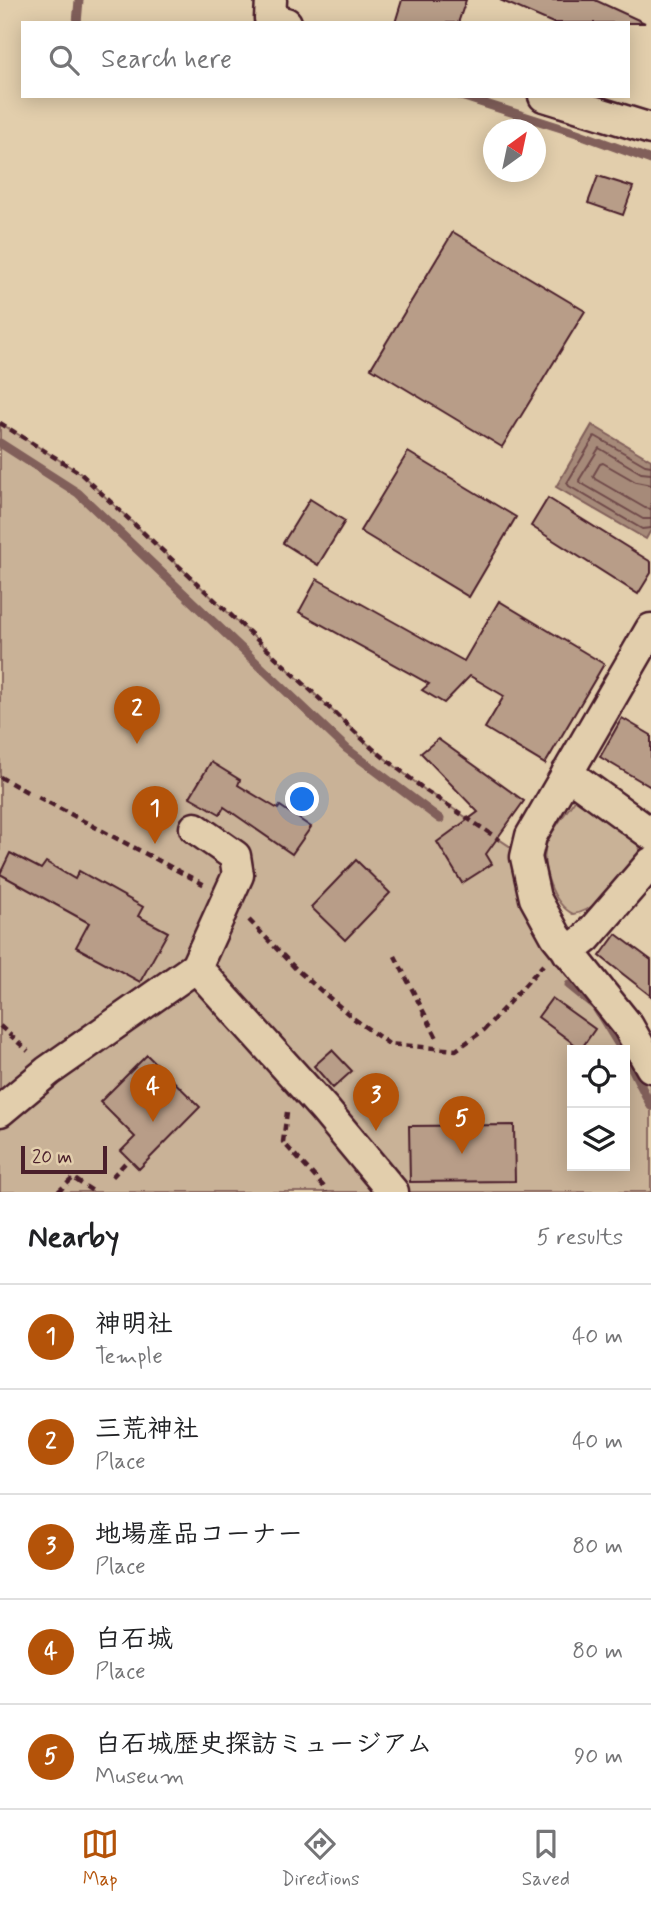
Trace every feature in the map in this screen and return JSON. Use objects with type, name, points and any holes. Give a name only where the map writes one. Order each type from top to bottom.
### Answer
[{"type":"street","points":[[271,0],[270,19],[278,21]]},
{"type":"street","points":[[550,98],[651,129]]},
{"type":"street","points":[[651,629],[531,836],[526,857],[535,898],[556,936],[556,958],[628,1026],[651,1067]]},
{"type":"street","points":[[567,773],[651,834]]},
{"type":"street","points":[[0,1111],[48,1072],[196,967],[238,874],[235,856],[195,828]]},
{"type":"street","points":[[556,958],[586,938],[651,863]]},
{"type":"street","points":[[196,967],[324,1109],[393,1192]]},
{"type":"path","points":[[0,423],[80,473],[372,748],[425,790],[526,857]]},
{"type":"path","points":[[0,777],[29,793]]},
{"type":"path","points":[[38,797],[199,882]]},
{"type":"path","points":[[228,898],[297,970],[353,1018],[389,1044],[456,1050],[484,1030],[556,958]]},
{"type":"path","points":[[395,956],[437,1038]]},
{"type":"path","points":[[0,1026],[48,1072]]},
{"type":"path","points":[[292,1073],[283,1142],[326,1188],[326,1192]]},
{"type":"path","points":[[112,1177],[127,1161]]},
{"type":"path","points":[[58,1192],[73,1178],[94,1192]]},
{"type":"shaded area","points":[[0,423],[80,473],[372,748],[425,790],[526,857],[651,1067],[651,1192],[0,1192]]},
{"type":"shaded area","points":[[576,798],[638,840],[640,847],[638,854],[601,899],[573,914],[554,894],[547,874],[545,854],[552,833]]},
{"type":"water","points":[[592,425],[651,460],[651,530],[646,539],[556,487]]},
{"type":"building","points":[[402,0],[466,0],[459,21],[396,21]]},
{"type":"building","points":[[500,0],[595,0],[645,23],[630,21],[548,21]]},
{"type":"building","points":[[598,176],[633,187],[623,215],[588,203]]},
{"type":"building","points":[[453,232],[585,311],[502,447],[371,368]]},
{"type":"building","points":[[408,452],[516,517],[469,597],[360,531]]},
{"type":"building","points":[[548,498],[651,562],[651,573],[638,594],[531,526]]},
{"type":"building","points":[[310,499],[345,521],[318,565],[283,543]]},
{"type":"building","points":[[317,579],[464,661],[499,601],[604,664],[545,764],[485,728],[504,696],[470,676],[444,703],[422,690],[429,684],[299,612]]},
{"type":"building","points":[[622,718],[651,735],[651,787],[600,757]]},
{"type":"building","points":[[438,739],[524,801],[486,854],[492,864],[462,883],[437,842],[478,812],[421,753]]},
{"type":"building","points":[[211,762],[240,780],[238,785],[278,809],[280,806],[311,827],[292,854],[224,807],[220,814],[190,797]]},
{"type":"building","points":[[10,853],[41,869],[46,862],[75,879],[79,871],[143,907],[138,916],[168,932],[140,982],[76,947],[89,923],[0,874]]},
{"type":"building","points":[[356,860],[390,893],[345,940],[311,907]]},
{"type":"building","points":[[616,934],[651,960],[651,996],[600,956]]},
{"type":"building","points":[[552,998],[595,1029],[584,1045],[576,1045],[538,1017]]},
{"type":"building","points":[[332,1050],[352,1071],[333,1088],[314,1066]]},
{"type":"building","points":[[147,1055],[200,1107],[139,1169],[121,1151],[135,1137],[100,1102]]},
{"type":"building","points":[[514,1125],[515,1181],[410,1182],[409,1126]]},
{"type":"waterway","points":[[77,21],[79,0]]},
{"type":"waterway","points":[[467,98],[651,160]]},
{"type":"waterway","points":[[0,443],[78,493],[347,749],[440,819]]},
{"type":"waterway","points":[[569,985],[595,1006],[619,1045]]},
{"type":"waterway","points":[[630,1064],[651,1106]]},
{"type":"place","name":"三荒神社","points":[[137,744]]},
{"type":"place","name":"神明社","points":[[155,844]]},
{"type":"place","name":"白石城","points":[[153,1122]]},
{"type":"place","name":"地場産品コーナー","points":[[376,1131]]},
{"type":"place","name":"白石城歴史探訪ミュージアム","points":[[462,1154]]}]
